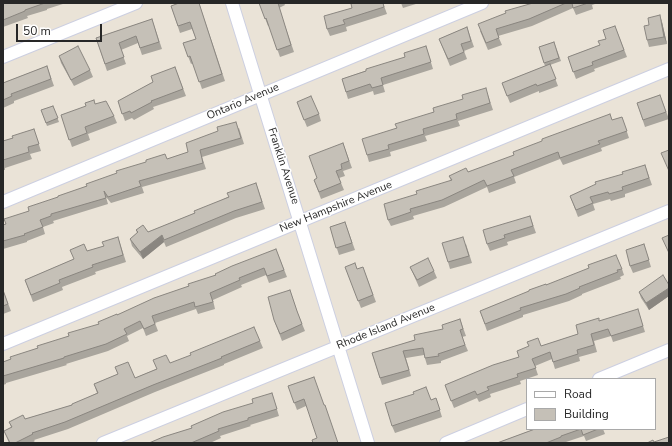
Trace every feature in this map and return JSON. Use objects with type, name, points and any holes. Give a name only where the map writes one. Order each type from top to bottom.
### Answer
[{"type":"street","points":[[3,57],[136,3]]},
{"type":"street","name":"Franklin Avenue","points":[[232,3],[368,443]]},
{"type":"street","name":"Ontario Avenue","points":[[3,202],[482,3]]},
{"type":"street","name":"New Hampshire Avenue","points":[[3,344],[669,69]]},
{"type":"street","name":"Rhode Island Avenue","points":[[103,443],[669,211]]},
{"type":"street","points":[[601,378],[669,350]]},
{"type":"street","points":[[446,443],[526,409]]},
{"type":"building","points":[[3,3],[45,3],[3,20]]},
{"type":"building","points":[[179,3],[199,3],[222,74],[199,82],[190,56],[188,57],[183,43],[196,39],[190,22],[178,26],[171,6]]},
{"type":"building","points":[[259,3],[278,3],[291,45],[277,50]]},
{"type":"building","points":[[383,3],[384,7],[343,20],[345,24],[327,29],[324,16],[352,8],[351,4]]},
{"type":"building","points":[[533,3],[566,3],[529,19],[496,29],[499,38],[486,43],[478,24],[506,13],[505,11]]},
{"type":"building","points":[[572,3],[588,3],[573,8]]},
{"type":"building","points":[[660,15],[664,37],[647,40],[644,26],[649,25],[648,18]]},
{"type":"building","points":[[152,19],[159,42],[140,48],[136,36],[119,43],[124,57],[105,64],[96,38]]},
{"type":"building","points":[[615,26],[624,50],[592,62],[593,65],[573,72],[568,57],[600,45],[598,41],[606,39],[603,30]]},
{"type":"building","points":[[467,27],[471,41],[461,44],[464,52],[448,59],[439,39]]},
{"type":"building","points":[[554,42],[559,58],[544,63],[539,47]]},
{"type":"building","points":[[78,46],[90,70],[71,80],[59,56]]},
{"type":"building","points":[[426,46],[431,62],[381,78],[383,85],[372,88],[370,84],[346,92],[342,79],[366,71],[366,69],[405,57],[404,53]]},
{"type":"building","points":[[550,64],[556,79],[537,86],[536,84],[507,96],[502,83]]},
{"type":"building","points":[[47,66],[51,79],[11,94],[12,96],[3,100],[3,83]]},
{"type":"building","points":[[175,67],[183,89],[151,101],[152,102],[131,113],[130,111],[122,114],[118,101],[153,82],[151,76]]},
{"type":"building","points":[[486,88],[490,103],[456,114],[457,119],[423,129],[424,134],[388,145],[389,149],[367,155],[362,139],[397,128],[395,124],[434,112],[433,108],[463,99],[462,95]]},
{"type":"building","points":[[660,95],[666,112],[643,120],[637,103]]},
{"type":"building","points":[[311,96],[319,114],[304,120],[297,102]]},
{"type":"building","points":[[94,100],[95,104],[106,101],[114,116],[85,127],[87,133],[69,140],[61,115],[86,106],[85,103]]},
{"type":"building","points":[[53,106],[58,118],[46,123],[41,110]]},
{"type":"building","points":[[610,114],[612,120],[622,117],[627,131],[598,141],[600,144],[560,158],[558,152],[511,170],[514,176],[487,186],[484,180],[442,200],[410,209],[411,212],[388,220],[384,204],[417,194],[416,191],[452,180],[449,176],[466,168],[468,172],[514,155],[513,152],[542,141],[542,139]]},
{"type":"building","points":[[236,122],[241,138],[200,150],[203,163],[139,181],[141,186],[108,197],[104,191],[106,198],[51,214],[51,216],[40,220],[43,227],[24,234],[25,235],[3,241],[3,225],[6,224],[4,219],[29,211],[28,207],[87,186],[86,184],[117,173],[116,171],[146,162],[146,160],[165,154],[167,159],[188,152],[186,143],[218,131],[217,127]]},
{"type":"building","points":[[34,129],[39,144],[28,147],[29,152],[3,160],[3,141],[13,138],[12,136]]},
{"type":"building","points":[[343,143],[349,161],[341,164],[342,169],[336,171],[341,183],[319,192],[314,180],[317,178],[309,156]]},
{"type":"building","points":[[669,150],[669,171],[661,153]]},
{"type":"building","points":[[645,165],[649,178],[622,187],[623,190],[590,197],[593,203],[576,210],[570,196],[596,184],[595,182],[623,174],[622,172]]},
{"type":"building","points":[[256,183],[262,202],[234,211],[164,240],[162,235],[140,252],[130,239],[138,232],[136,230],[143,225],[148,232],[195,213],[194,211],[229,197],[227,193]]},
{"type":"building","points":[[530,216],[533,226],[504,235],[505,238],[487,244],[483,230]]},
{"type":"building","points":[[345,222],[352,243],[336,248],[330,227]]},
{"type":"building","points":[[669,235],[669,253],[662,238]]},
{"type":"building","points":[[118,237],[123,255],[92,265],[93,267],[59,280],[60,283],[31,295],[25,280],[74,259],[70,250],[84,244],[87,251],[104,246],[102,242]]},
{"type":"building","points":[[463,237],[469,256],[448,262],[442,243]]},
{"type":"building","points":[[644,244],[649,260],[630,266],[626,250]]},
{"type":"building","points":[[276,249],[284,270],[267,276],[264,268],[239,278],[240,280],[210,293],[213,302],[195,307],[194,302],[152,316],[155,324],[144,329],[140,321],[124,329],[127,334],[106,344],[3,376],[3,362],[11,359],[10,357],[38,348],[37,346],[69,336],[68,333],[99,324],[98,322],[154,298],[189,286],[188,284],[216,275],[215,274],[232,266]]},
{"type":"building","points":[[616,255],[622,269],[617,270],[618,272],[579,287],[580,288],[566,294],[520,308],[521,310],[485,324],[480,311],[529,290],[589,268],[588,265]]},
{"type":"building","points":[[428,258],[434,271],[417,280],[410,267]]},
{"type":"building","points":[[355,263],[357,269],[363,267],[373,295],[358,301],[345,267]]},
{"type":"building","points":[[663,275],[669,285],[669,288],[646,303],[639,292]]},
{"type":"building","points":[[3,290],[8,304],[3,306]]},
{"type":"building","points":[[290,290],[302,324],[280,334],[274,320],[268,297]]},
{"type":"building","points":[[638,309],[643,326],[611,336],[608,329],[591,334],[594,345],[577,350],[578,354],[553,362],[550,352],[532,359],[536,368],[517,374],[518,377],[487,387],[489,390],[477,395],[475,391],[451,401],[445,385],[493,365],[519,357],[517,351],[529,346],[527,342],[538,338],[541,346],[578,334],[576,325],[599,318],[599,321]]},
{"type":"building","points":[[460,319],[463,329],[460,330],[465,345],[438,354],[439,356],[425,358],[423,348],[403,351],[409,370],[380,378],[372,353],[415,340],[414,335],[443,329],[442,325]]},
{"type":"building","points":[[254,327],[260,341],[221,357],[222,358],[65,422],[32,433],[33,434],[15,443],[10,443],[4,431],[12,427],[9,422],[23,415],[25,419],[72,405],[98,393],[94,384],[118,374],[115,367],[128,362],[135,378],[157,369],[153,360],[166,355],[170,363],[191,355],[190,353]]},
{"type":"building","points":[[314,377],[338,443],[313,443],[312,440],[317,438],[304,399],[294,403],[288,386]]},
{"type":"building","points":[[426,387],[431,400],[436,398],[440,410],[392,426],[385,403],[414,394],[413,392]]},
{"type":"building","points":[[272,393],[277,409],[218,429],[219,431],[191,443],[149,443],[192,428],[191,426],[223,412],[253,403],[252,399]]},
{"type":"building","points":[[532,430],[578,430],[546,443],[497,443]]},
{"type":"building","points":[[581,430],[596,430],[583,435]]},
{"type":"building","points":[[669,437],[669,443],[647,443],[653,440],[654,442]]}]
